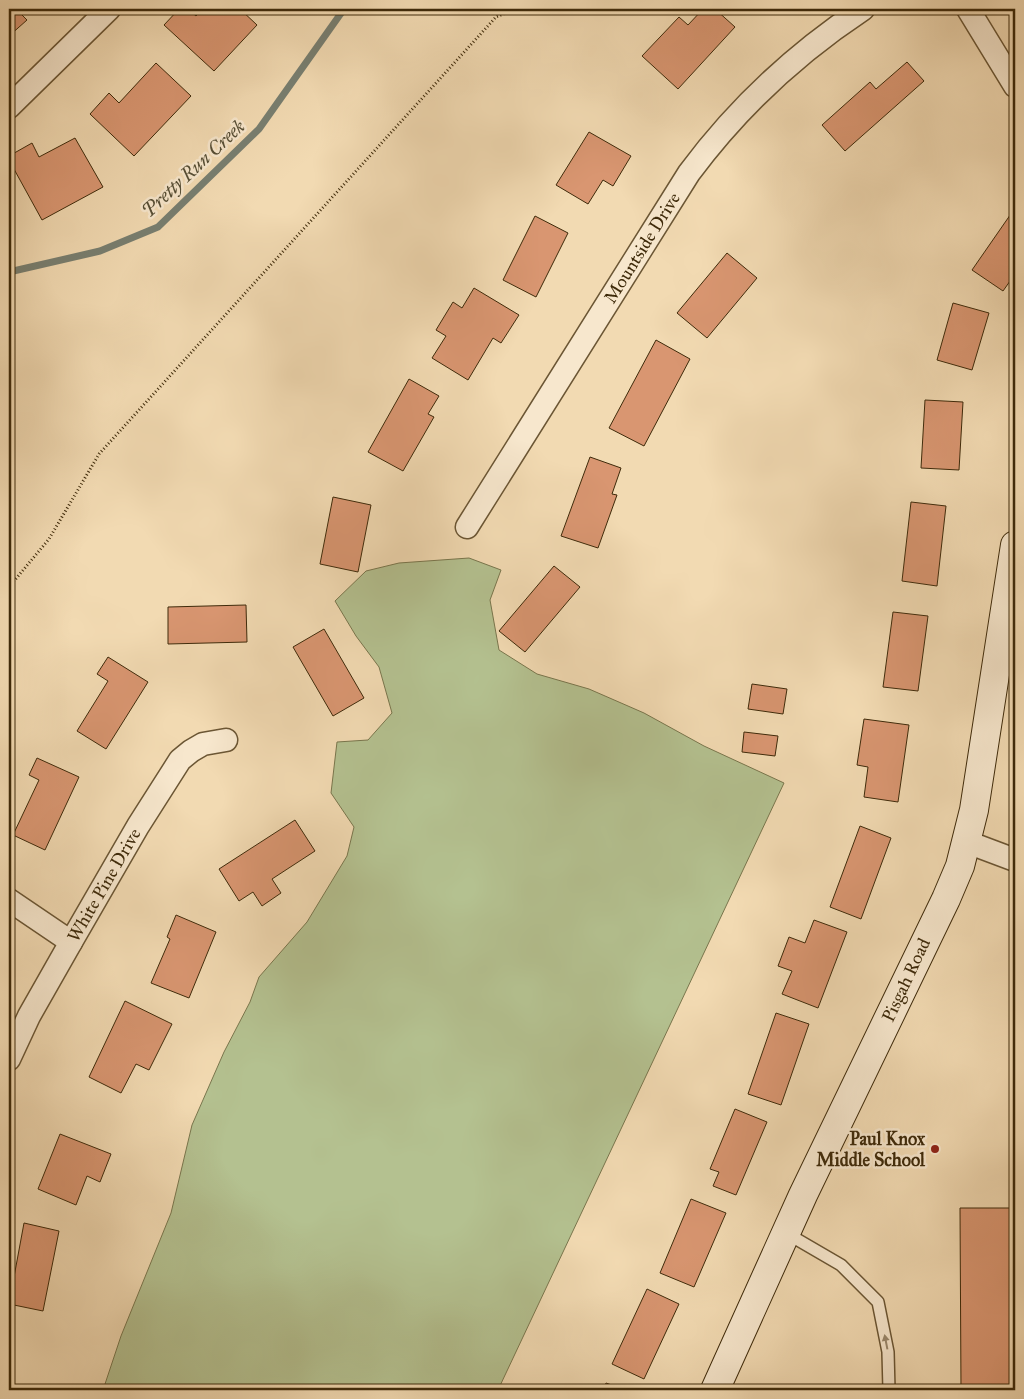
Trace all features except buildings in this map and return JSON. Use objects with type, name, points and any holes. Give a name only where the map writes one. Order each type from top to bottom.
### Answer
[{"type":"street","points":[[9,107],[109,9]]},
{"type":"street","name":"Mountside Drive","points":[[467,526],[690,173],[714,140],[741,109],[770,82],[820,40],[863,9]]},
{"type":"street","points":[[968,9],[1015,86]]},
{"type":"street","name":"Pisgah Road","points":[[715,1390],[786,1233],[960,866],[974,810],[1015,545]]},
{"type":"street","name":"White Pine Drive","points":[[9,1059],[30,1016],[71,942],[138,826],[180,760],[190,751],[203,744],[226,740]]},
{"type":"street","points":[[966,842],[1015,860]]},
{"type":"street","points":[[9,900],[71,942]]},
{"type":"lane","points":[[786,1233],[841,1266],[878,1302],[888,1352],[889,1390]]},
{"type":"path","points":[[9,587],[49,539],[100,454],[496,17],[516,9]]},
{"type":"green space","points":[[469,558],[501,570],[490,600],[499,650],[537,674],[589,689],[644,713],[704,746],[784,783],[498,1390],[103,1390],[121,1336],[171,1213],[192,1125],[224,1052],[250,1002],[259,977],[307,922],[347,856],[354,827],[331,793],[337,742],[368,740],[392,713],[379,667],[356,636],[335,601],[366,571],[399,563]]},
{"type":"waterway","name":"Pretty Run Creek","points":[[9,272],[100,251],[158,227],[259,129],[344,9]]},
{"type":"place","name":"Paul Knox Middle School","points":[[935,1149]]}]
